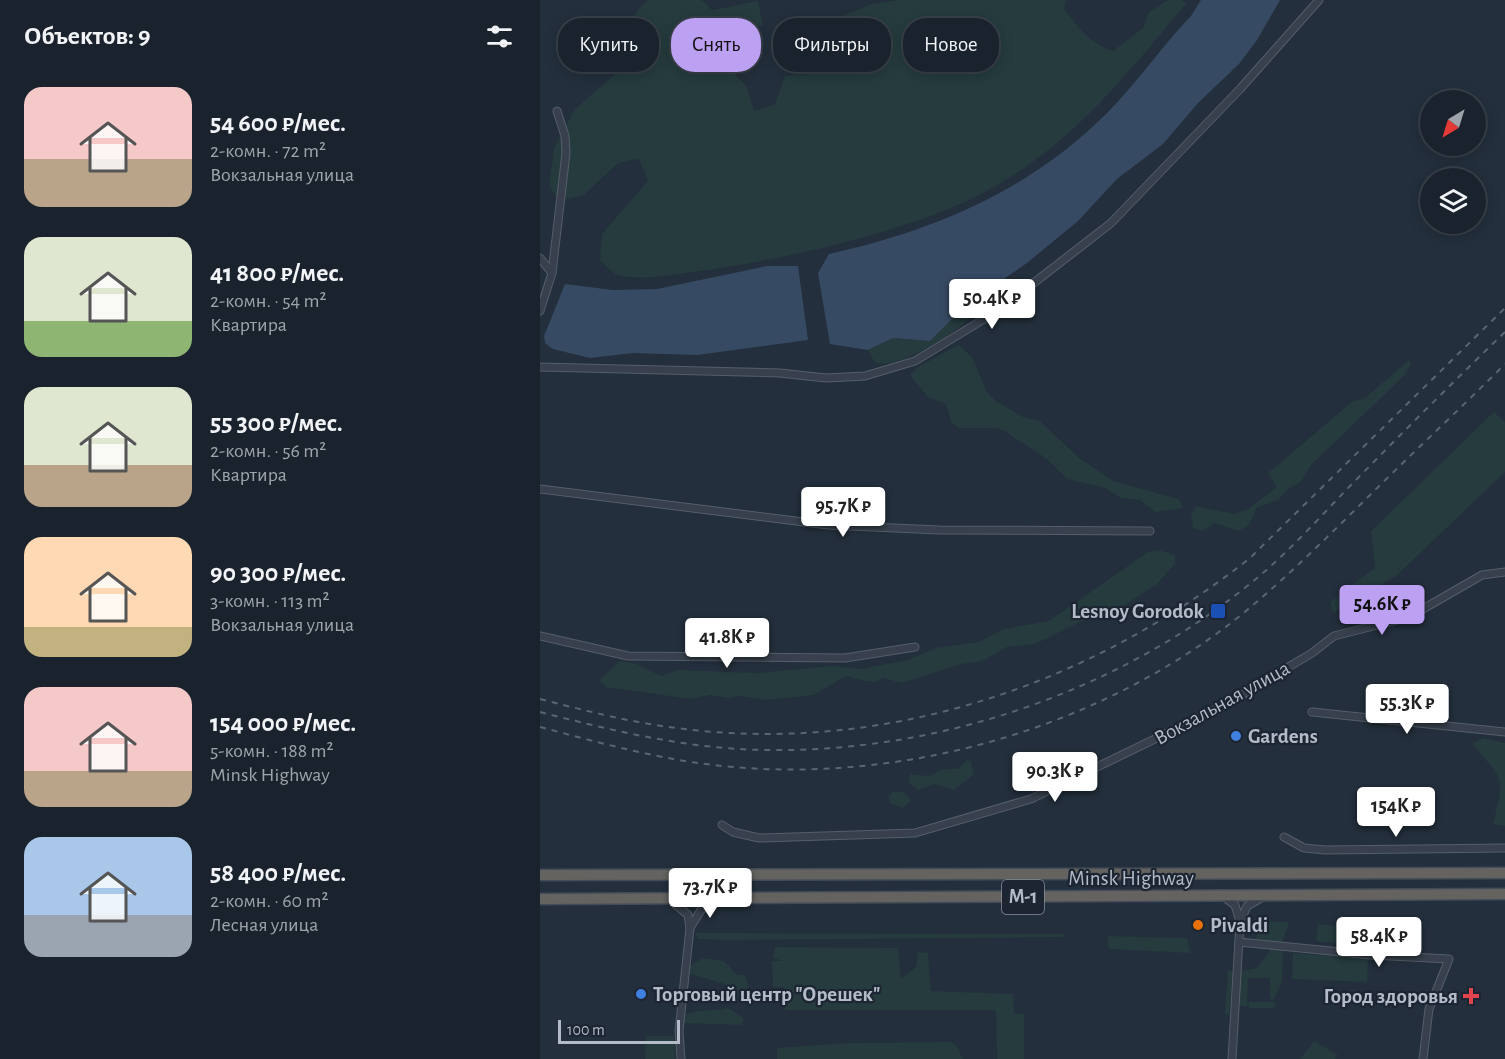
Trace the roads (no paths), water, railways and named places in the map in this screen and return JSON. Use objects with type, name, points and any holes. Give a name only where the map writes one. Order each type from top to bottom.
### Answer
[{"type":"highway","name":"Minsk Highway","points":[[540,875],[1505,873]]},
{"type":"highway","name":"Minsk Highway","points":[[540,899],[1505,894]]},
{"type":"street","points":[[540,367],[780,373],[826,378],[865,376],[915,361],[999,310],[1111,223],[1232,98],[1319,0]]},
{"type":"street","points":[[540,311],[552,273],[566,153],[565,136],[557,111]]},
{"type":"street","points":[[540,258],[552,273]]},
{"type":"street","points":[[540,489],[828,525],[939,530],[1150,531]]},
{"type":"street","name":"Вокзальная улица","points":[[722,825],[733,832],[759,838],[915,833],[1031,799],[1225,705],[1312,653],[1334,636],[1416,613],[1482,575],[1505,572]]},
{"type":"street","points":[[540,636],[628,656],[845,658],[915,647]]},
{"type":"street","points":[[1312,712],[1505,732]]},
{"type":"street","points":[[1284,837],[1304,848],[1325,850],[1505,848]]},
{"type":"street","points":[[1224,897],[1237,909],[1240,922],[1232,1059]]},
{"type":"street","points":[[1240,922],[1247,906],[1263,897]]},
{"type":"street","points":[[669,899],[688,915],[690,928],[679,1031],[681,1059]]},
{"type":"street","points":[[690,928],[701,910],[714,899]]},
{"type":"street","points":[[1239,942],[1371,956],[1449,959],[1430,1009],[1423,1059]]},
{"type":"water","points":[[1201,0],[1280,0],[1257,40],[1239,64],[1198,103],[1163,144],[1117,179],[1078,221],[1027,263],[967,304],[930,341],[893,338],[868,350],[830,344],[818,273],[829,254],[906,233],[943,219],[1013,186],[1046,165],[1107,113],[1191,16]]},
{"type":"water","points":[[767,266],[798,266],[808,340],[697,355],[633,353],[590,358],[553,349],[545,343],[544,336],[565,284],[613,290],[657,289]]},
{"type":"railway","points":[[540,699],[669,727],[747,734],[825,732],[901,721],[976,702],[1049,677],[1119,643],[1187,604],[1250,558],[1505,308]]},
{"type":"railway","points":[[540,712],[679,743],[765,750],[830,748],[895,740],[959,727],[1023,708],[1084,685],[1143,656],[1199,622],[1251,583],[1290,548],[1505,332]]},
{"type":"railway","points":[[540,727],[669,758],[713,765],[781,769],[850,767],[918,758],[986,743],[1051,722],[1115,695],[1175,662],[1231,623],[1298,565],[1505,364]]},
{"type":"place","name":"Lesnoy Gorodok","points":[[1218,611]]},
{"type":"place","name":"Gardens","points":[[1236,736]]},
{"type":"place","name":"Pivaldi","points":[[1198,925]]},
{"type":"place","name":"Торговый центр \"Орешек\"","points":[[641,994]]},
{"type":"place","name":"Город здоровья","points":[[1471,996]]}]
